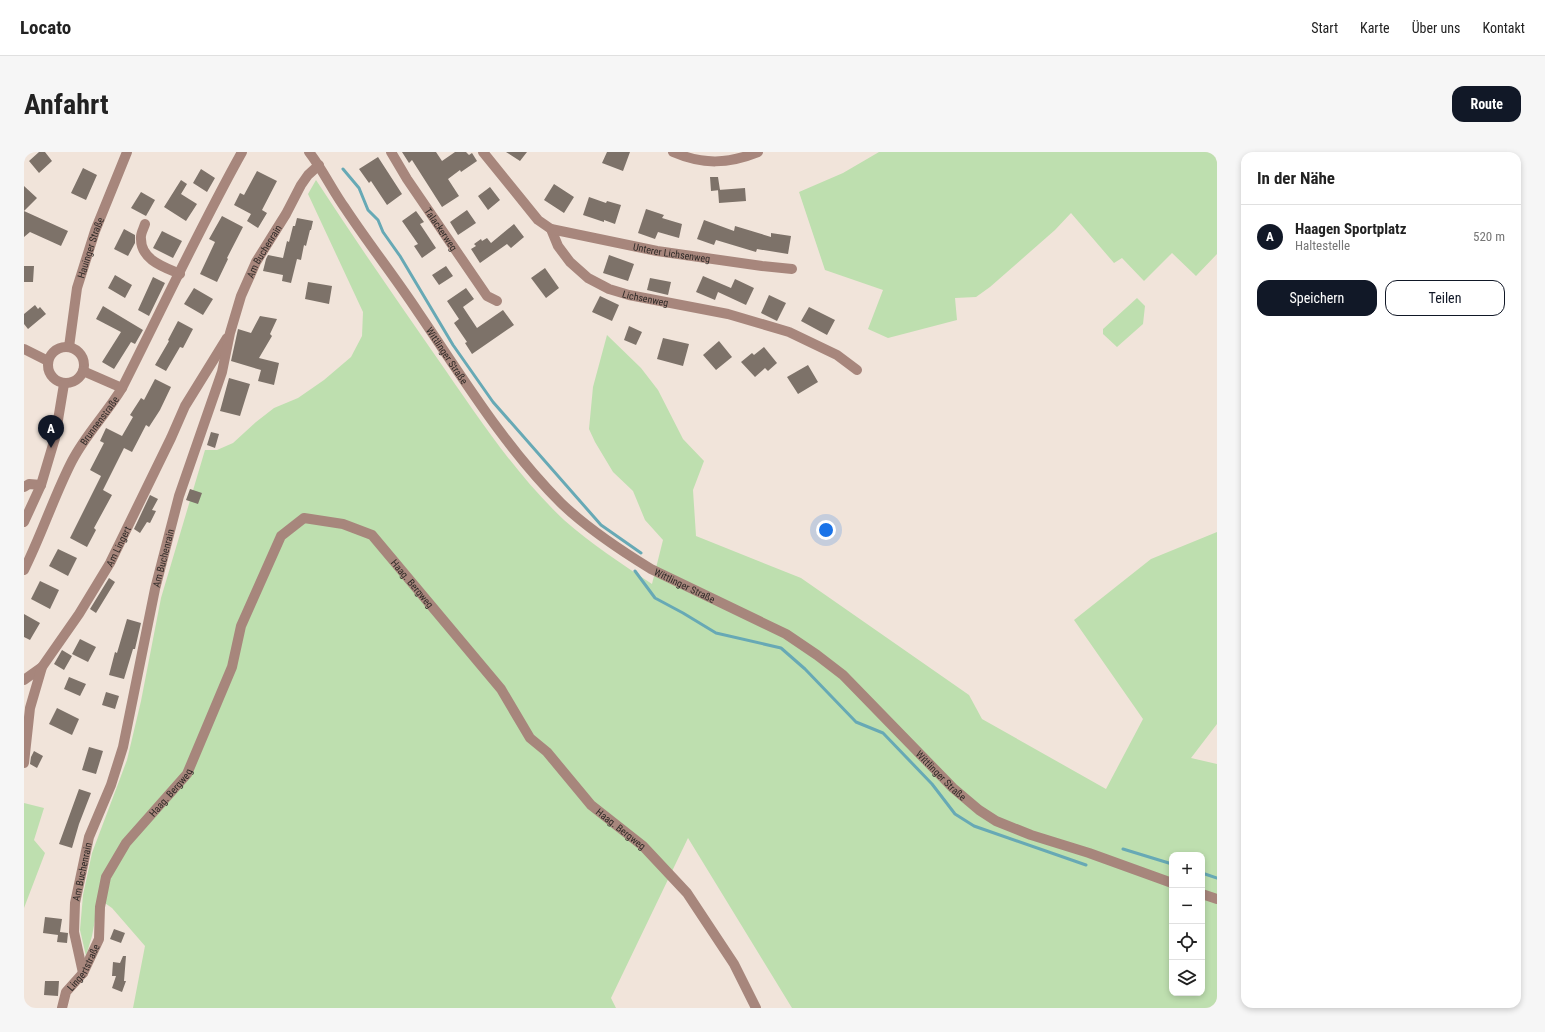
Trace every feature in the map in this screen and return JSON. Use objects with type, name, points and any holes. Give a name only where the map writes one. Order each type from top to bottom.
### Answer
[{"type":"street","name":"Hauinger Straße","points":[[69,347],[77,288],[95,231],[127,152]]},
{"type":"street","name":"Brunnenstraße","points":[[24,570],[35,548],[72,460],[83,441],[115,400],[122,388],[216,199],[242,152]]},
{"type":"street","name":"Wittlinger Straße","points":[[309,152],[319,165],[344,207],[417,310],[489,417],[527,466],[562,504],[594,531],[631,558],[786,634],[817,654],[843,675],[953,788],[979,810],[996,821],[1031,835],[1089,853],[1169,882]]},
{"type":"street","name":"Talackerweg","points":[[391,152],[407,179],[487,296],[497,301]]},
{"type":"street","points":[[483,152],[538,220],[552,229]]},
{"type":"street","points":[[673,152],[706,162],[724,162],[744,158],[758,152]]},
{"type":"street","name":"Am Buchenrain","points":[[83,973],[74,932],[75,903],[89,837],[111,785],[123,747],[155,589],[179,496],[222,372],[230,333],[241,296],[256,262],[286,214],[301,185],[308,175],[319,165]]},
{"type":"street","points":[[145,224],[140,238],[144,251],[156,263],[180,274]]},
{"type":"street","name":"Unterer Lichsenweg","points":[[552,229],[657,251],[792,269]]},
{"type":"street","name":"Lichsenweg","points":[[552,229],[558,246],[570,262],[588,278],[609,289],[629,295],[728,314],[789,332],[837,355],[857,370]]},
{"type":"street","name":"Am Lingert","points":[[24,763],[30,708],[42,667],[79,614],[110,563],[185,406],[230,333]]},
{"type":"street","points":[[69,347],[76,350],[82,356],[84,371],[79,378],[72,383],[64,384],[51,376],[48,369],[48,361],[52,353],[60,348],[69,347]]},
{"type":"street","points":[[24,350],[48,361]]},
{"type":"street","points":[[84,371],[122,388]]},
{"type":"street","points":[[24,522],[41,485],[55,438],[64,384]]},
{"type":"street","points":[[24,487],[29,484],[41,485]]},
{"type":"street","name":"Haag. Bergweg","points":[[106,877],[126,843],[187,774],[232,667],[242,626],[281,536],[304,518],[343,524],[372,535],[501,689],[530,738],[547,752],[591,805],[643,846],[687,893],[734,964],[756,1008]]},
{"type":"street","points":[[24,680],[42,667]]},
{"type":"street","name":"Lingertstraße","points":[[62,1008],[66,992],[83,973],[99,939],[100,907],[106,877]]},
{"type":"street","points":[[1205,895],[1217,899]]},
{"type":"green space","points":[[879,152],[1217,152],[1217,254],[1196,276],[1172,253],[1144,281],[1122,258],[1114,263],[1071,213],[1055,230],[990,287],[976,297],[955,298],[957,320],[888,338],[868,329],[883,290],[825,270],[799,192],[843,173]]},
{"type":"green space","points":[[316,180],[391,292],[512,463],[564,520],[596,546],[652,584],[663,540],[645,520],[633,491],[613,472],[589,429],[593,387],[607,335],[641,368],[658,390],[683,439],[704,461],[693,490],[696,536],[801,578],[969,695],[982,719],[1106,789],[1143,719],[1074,620],[1151,559],[1217,532],[1217,724],[1191,758],[1217,764],[1217,1008],[792,1008],[688,838],[611,998],[616,1008],[133,1008],[145,946],[112,908],[99,899],[92,936],[86,956],[80,930],[83,895],[92,853],[127,760],[141,701],[161,598],[205,450],[217,450],[233,443],[274,408],[298,398],[324,380],[351,357],[362,336],[363,312],[308,194]]},
{"type":"green space","points":[[1137,298],[1145,306],[1143,324],[1117,347],[1103,334],[1103,329]]},
{"type":"green space","points":[[24,803],[44,808],[34,840],[45,853],[24,908]]},
{"type":"building","points":[[39,152],[45,152],[52,161],[39,173],[29,161]]},
{"type":"building","points":[[402,152],[436,152],[442,161],[455,152],[466,152],[469,155],[472,153],[477,161],[461,172],[460,170],[448,179],[459,196],[442,207],[412,160],[409,163]]},
{"type":"building","points":[[506,152],[527,152],[520,161]]},
{"type":"building","points":[[607,152],[630,152],[623,171],[602,163]]},
{"type":"building","points":[[378,157],[402,194],[387,205],[371,181],[369,183],[359,169]]},
{"type":"building","points":[[83,168],[97,175],[86,200],[71,193]]},
{"type":"building","points":[[201,169],[215,178],[207,192],[193,183]]},
{"type":"building","points":[[257,171],[277,181],[262,210],[267,213],[258,228],[247,221],[251,214],[234,205],[240,193],[244,195]]},
{"type":"building","points":[[710,177],[718,177],[720,190],[711,191]]},
{"type":"building","points":[[181,180],[187,184],[181,194],[197,204],[186,221],[164,207]]},
{"type":"building","points":[[554,184],[574,197],[564,213],[544,200]]},
{"type":"building","points":[[24,186],[37,198],[24,211]]},
{"type":"building","points":[[490,187],[500,200],[488,210],[478,196]]},
{"type":"building","points":[[745,188],[746,201],[719,203],[718,190]]},
{"type":"building","points":[[141,192],[155,200],[146,216],[131,208]]},
{"type":"building","points":[[589,197],[606,203],[607,201],[621,205],[615,224],[583,215]]},
{"type":"building","points":[[646,209],[664,215],[662,218],[682,224],[679,238],[658,232],[655,239],[638,233]]},
{"type":"building","points":[[467,210],[476,223],[458,235],[450,222]]},
{"type":"building","points":[[24,211],[68,231],[61,246],[30,232],[24,237]]},
{"type":"building","points":[[416,211],[424,222],[420,224],[436,248],[422,258],[414,246],[418,244],[402,221]]},
{"type":"building","points":[[222,216],[243,227],[227,258],[228,259],[217,282],[200,274],[215,242],[209,239]]},
{"type":"building","points":[[297,218],[313,221],[306,246],[304,245],[301,260],[297,259],[291,283],[282,281],[283,275],[263,271],[268,255],[283,258],[287,241],[289,242],[293,226],[295,226]]},
{"type":"building","points":[[704,220],[734,231],[735,226],[771,237],[771,233],[791,236],[788,254],[757,249],[756,252],[716,240],[714,245],[697,239]]},
{"type":"building","points":[[514,224],[524,237],[511,248],[507,244],[480,263],[471,249],[476,246],[474,244],[481,239],[482,241],[487,238],[491,243]]},
{"type":"building","points":[[124,229],[135,235],[135,243],[128,256],[114,249]]},
{"type":"building","points":[[162,231],[182,241],[173,258],[153,248]]},
{"type":"building","points":[[609,255],[634,264],[628,281],[603,273]]},
{"type":"building","points":[[24,266],[34,266],[33,282],[24,282]]},
{"type":"building","points":[[446,266],[453,276],[439,285],[432,275]]},
{"type":"building","points":[[545,268],[559,288],[546,298],[531,278]]},
{"type":"building","points":[[115,275],[132,285],[125,298],[108,288]]},
{"type":"building","points":[[703,276],[731,288],[735,279],[754,288],[746,305],[718,292],[715,300],[696,292]]},
{"type":"building","points":[[153,277],[165,283],[149,316],[138,310]]},
{"type":"building","points":[[650,278],[671,282],[668,295],[647,290]]},
{"type":"building","points":[[308,282],[332,286],[329,304],[305,299]]},
{"type":"building","points":[[194,288],[213,299],[203,315],[184,304]]},
{"type":"building","points":[[466,288],[474,299],[463,307],[477,328],[503,310],[514,325],[472,354],[465,343],[467,342],[454,323],[459,319],[447,301]]},
{"type":"building","points":[[769,295],[786,303],[777,321],[761,313]]},
{"type":"building","points":[[600,296],[619,305],[612,321],[592,312]]},
{"type":"building","points":[[35,305],[38,309],[40,307],[46,314],[28,329],[24,324],[24,314]]},
{"type":"building","points":[[103,306],[143,330],[135,344],[131,342],[114,369],[102,362],[121,332],[96,319]]},
{"type":"building","points":[[809,307],[835,320],[827,335],[801,321]]},
{"type":"building","points":[[260,316],[277,319],[270,334],[272,336],[259,358],[279,363],[274,385],[258,381],[261,370],[231,361],[238,329],[251,333]]},
{"type":"building","points":[[178,321],[193,329],[183,348],[180,347],[166,371],[155,365],[169,341],[168,340]]},
{"type":"building","points":[[629,326],[642,332],[636,345],[624,340]]},
{"type":"building","points":[[663,338],[689,344],[683,366],[657,359]]},
{"type":"building","points":[[719,341],[732,357],[716,370],[703,355]]},
{"type":"building","points":[[764,347],[777,363],[768,371],[765,368],[755,377],[741,362],[752,353],[754,355]]},
{"type":"building","points":[[808,365],[818,382],[798,394],[787,377]]},
{"type":"building","points":[[229,378],[250,384],[240,416],[220,411]]},
{"type":"building","points":[[155,379],[171,387],[160,410],[149,427],[146,425],[132,452],[124,448],[103,490],[112,495],[94,528],[96,530],[87,547],[70,538],[101,476],[90,470],[104,443],[100,441],[106,428],[122,436],[133,417],[130,415],[141,398],[144,400]]},
{"type":"building","points":[[211,432],[219,434],[215,448],[207,445]]},
{"type":"building","points":[[190,489],[202,493],[198,504],[186,500]]},
{"type":"building","points":[[150,495],[158,499],[152,510],[156,511],[150,523],[147,522],[140,533],[134,529]]},
{"type":"building","points":[[58,549],[77,558],[68,576],[49,566]]},
{"type":"building","points":[[109,578],[115,582],[96,613],[90,609]]},
{"type":"building","points":[[40,581],[59,590],[50,609],[31,599]]},
{"type":"building","points":[[24,614],[40,623],[30,640],[24,637]]},
{"type":"building","points":[[127,619],[141,623],[135,649],[133,649],[124,679],[109,675],[115,652],[117,653]]},
{"type":"building","points":[[80,639],[96,647],[88,662],[72,654]]},
{"type":"building","points":[[62,650],[72,656],[64,670],[54,664]]},
{"type":"building","points":[[69,677],[86,684],[80,696],[64,689]]},
{"type":"building","points":[[106,692],[119,696],[115,709],[102,705]]},
{"type":"building","points":[[57,708],[79,719],[72,735],[49,724]]},
{"type":"building","points":[[89,747],[103,751],[96,774],[82,770]]},
{"type":"building","points":[[34,751],[43,756],[37,768],[30,764]]},
{"type":"building","points":[[79,789],[91,793],[79,824],[72,848],[59,844]]},
{"type":"building","points":[[45,917],[62,919],[60,932],[68,933],[67,943],[57,942],[58,935],[43,933]]},
{"type":"building","points":[[114,929],[125,933],[121,943],[110,939]]},
{"type":"building","points":[[123,956],[126,956],[124,981],[126,981],[122,992],[112,988],[116,976],[112,976],[113,962],[120,963]]},
{"type":"building","points":[[45,981],[59,981],[58,996],[44,995]]},
{"type":"waterway","points":[[343,169],[359,188],[368,210],[378,220],[383,232],[400,256],[453,345],[493,402],[601,525],[641,553]]},
{"type":"waterway","points":[[635,571],[655,598],[716,633],[781,648],[805,669],[856,722],[883,733],[932,784],[955,814],[974,826],[1086,865]]},
{"type":"waterway","points":[[1123,849],[1169,863]]},
{"type":"waterway","points":[[1205,874],[1217,878]]},
{"type":"place","name":"Haagen Sportplatz","points":[[51,448]]}]
